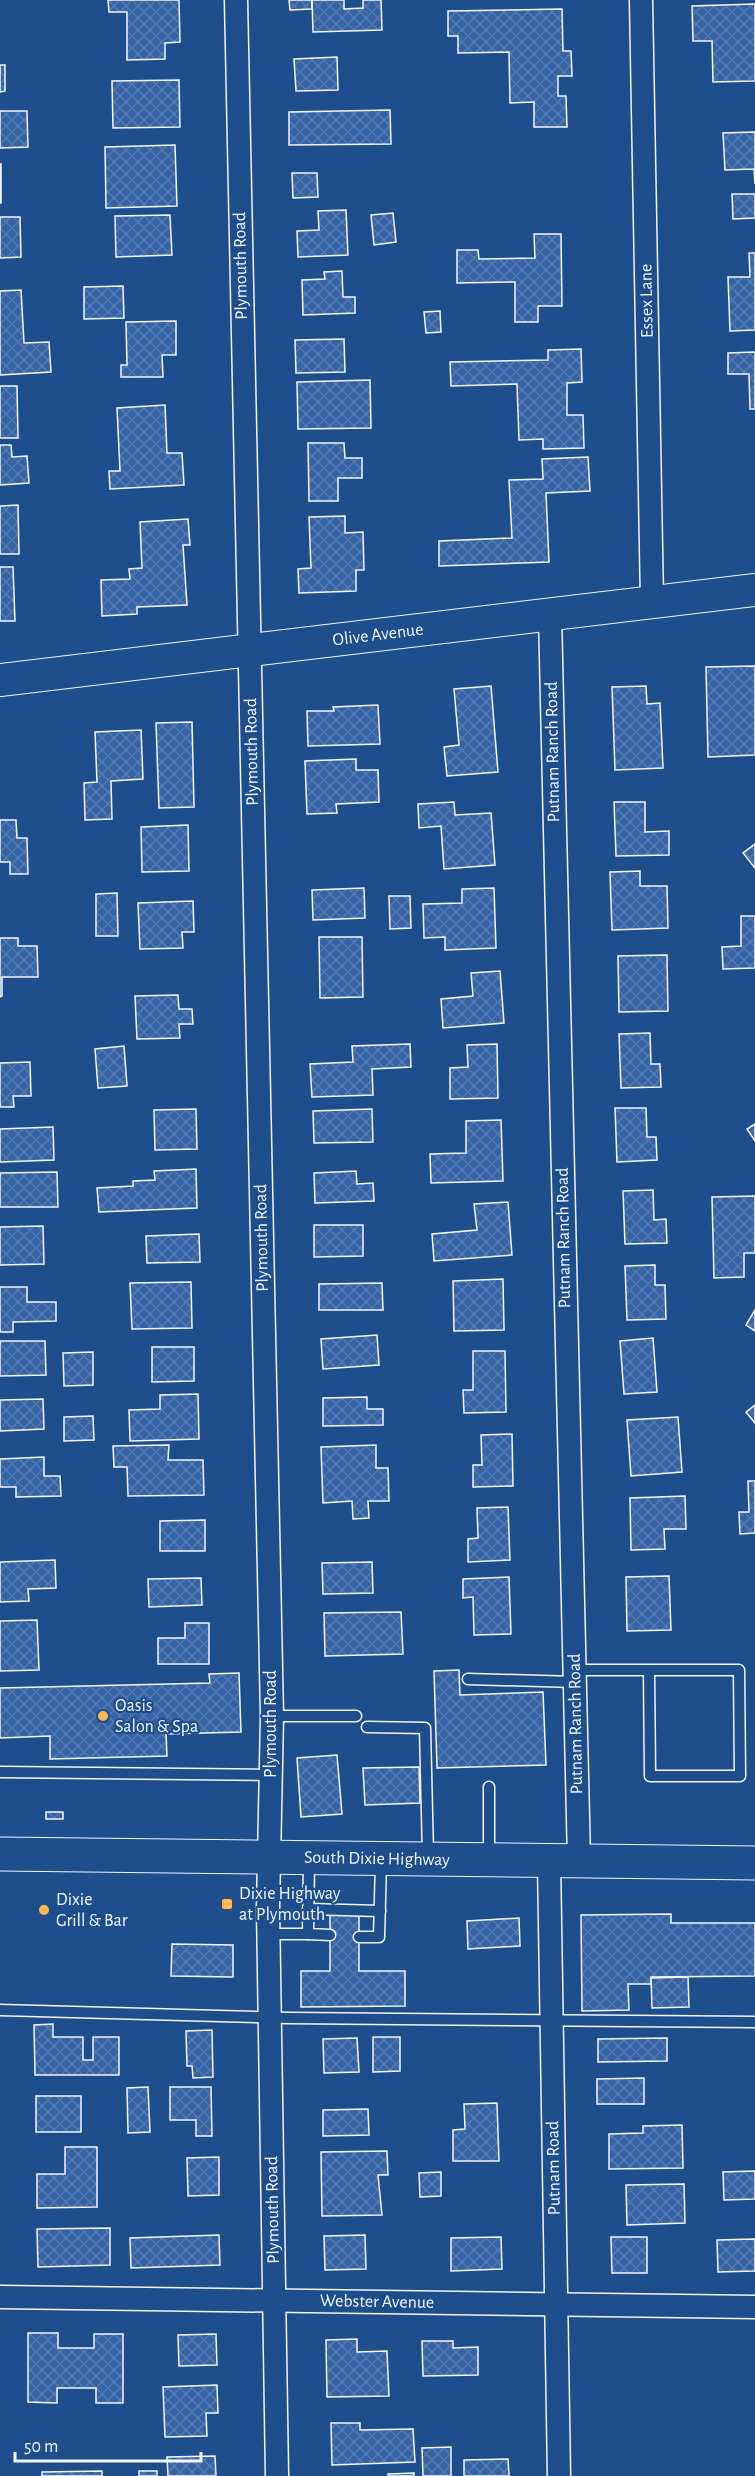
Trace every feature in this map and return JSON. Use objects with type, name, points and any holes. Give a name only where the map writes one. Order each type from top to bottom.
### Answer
[{"type":"main road","name":"South Dixie Highway","points":[[0,1854],[755,1863]]},
{"type":"street","name":"Plymouth Road","points":[[236,0],[272,1716],[268,1934],[277,2476]]},
{"type":"street","name":"Essex Lane","points":[[641,0],[652,602]]},
{"type":"street","name":"Olive Avenue","points":[[0,680],[755,590]]},
{"type":"street","name":"Putnam Ranch Road","points":[[550,615],[575,1676],[564,1861]]},
{"type":"street","name":"Putnam Road","points":[[559,2476],[551,2020],[564,1861]]},
{"type":"street","name":"Webster Avenue","points":[[0,2297],[755,2307]]},
{"type":"lane","points":[[468,1679],[575,1676],[649,1670],[739,1670],[740,1776],[650,1776],[649,1670]]},
{"type":"lane","points":[[272,1716],[356,1716]]},
{"type":"lane","points":[[367,1727],[425,1728],[428,1859]]},
{"type":"lane","points":[[0,1772],[271,1775]]},
{"type":"lane","points":[[489,1787],[489,1860]]},
{"type":"lane","points":[[308,1935],[309,1858]]},
{"type":"lane","points":[[359,1937],[379,1937],[381,1859]]},
{"type":"lane","points":[[308,1909],[380,1911]]},
{"type":"lane","points":[[268,1934],[330,1935]]},
{"type":"lane","points":[[0,2010],[578,2022],[755,2022]]},
{"type":"building","points":[[108,0],[179,0],[180,42],[165,43],[165,59],[127,60],[127,12],[109,12]]},
{"type":"building","points":[[289,0],[312,0],[312,9],[290,10]]},
{"type":"building","points":[[312,0],[344,0],[344,9],[363,8],[363,0],[381,0],[382,30],[313,32]]},
{"type":"building","points":[[755,4],[755,81],[713,82],[712,41],[693,41],[692,6]]},
{"type":"building","points":[[562,9],[563,51],[571,51],[572,76],[558,76],[558,96],[566,96],[567,127],[534,127],[534,102],[510,103],[509,52],[458,53],[458,36],[448,36],[448,11]]},
{"type":"building","points":[[337,57],[338,90],[296,91],[294,59]]},
{"type":"building","points":[[0,65],[5,65],[5,91],[0,92]]},
{"type":"building","points":[[179,80],[180,127],[113,128],[112,81]]},
{"type":"building","points":[[390,110],[391,144],[289,145],[289,112]]},
{"type":"building","points":[[0,111],[27,111],[28,147],[0,148]]},
{"type":"building","points":[[755,132],[755,184],[754,169],[725,170],[723,133]]},
{"type":"building","points":[[175,145],[177,206],[106,208],[105,147]]},
{"type":"building","points":[[0,164],[1,203],[0,203]]},
{"type":"building","points":[[292,173],[317,173],[318,197],[293,198]]},
{"type":"building","points":[[732,194],[755,194],[755,218],[733,219]]},
{"type":"building","points":[[346,210],[348,255],[298,257],[297,231],[319,230],[318,211]]},
{"type":"building","points":[[393,213],[396,242],[374,245],[371,215]]},
{"type":"building","points":[[170,215],[172,255],[116,257],[115,216]]},
{"type":"building","points":[[0,217],[20,217],[21,257],[0,258]]},
{"type":"building","points":[[534,234],[561,234],[562,306],[538,306],[538,322],[515,322],[515,282],[457,283],[457,250],[478,250],[479,259],[535,258]]},
{"type":"building","points":[[749,253],[755,253],[755,330],[730,331],[728,277],[750,277]]},
{"type":"building","points":[[342,271],[343,297],[355,297],[355,313],[303,315],[302,280],[325,279],[324,272]]},
{"type":"building","points":[[123,286],[124,318],[84,319],[84,287]]},
{"type":"building","points":[[21,290],[24,343],[49,342],[51,372],[0,375],[0,291]]},
{"type":"building","points":[[440,311],[441,332],[426,333],[424,312]]},
{"type":"building","points":[[176,321],[176,355],[162,355],[163,377],[121,377],[121,365],[127,365],[126,322]]},
{"type":"building","points":[[344,339],[345,372],[296,373],[295,340]]},
{"type":"building","points":[[581,349],[582,382],[567,383],[567,415],[583,415],[584,448],[543,449],[543,439],[519,440],[517,384],[451,386],[450,362],[548,360],[548,350]]},
{"type":"building","points":[[755,352],[755,409],[750,409],[749,374],[728,374],[728,353]]},
{"type":"building","points":[[370,380],[371,428],[298,429],[297,382]]},
{"type":"building","points":[[0,386],[17,386],[18,438],[0,438]]},
{"type":"building","points":[[165,405],[167,453],[182,453],[184,485],[110,489],[109,471],[120,471],[117,408]]},
{"type":"building","points":[[308,443],[344,443],[345,458],[362,458],[362,478],[338,478],[338,501],[309,501]]},
{"type":"building","points":[[0,445],[11,445],[12,457],[27,456],[29,483],[0,485]]},
{"type":"building","points":[[588,457],[590,491],[546,493],[549,562],[439,566],[439,541],[512,538],[509,480],[543,479],[542,459]]},
{"type":"building","points":[[18,505],[19,554],[0,554],[0,506]]},
{"type":"building","points":[[345,516],[345,533],[363,532],[364,570],[356,570],[356,591],[299,593],[298,569],[311,568],[309,517]]},
{"type":"building","points":[[188,519],[190,545],[183,545],[187,605],[137,607],[137,614],[102,616],[101,580],[130,579],[129,569],[142,568],[140,522]]},
{"type":"building","points":[[0,567],[13,567],[15,621],[0,621]]},
{"type":"building","points":[[755,666],[755,755],[708,757],[706,667]]},
{"type":"building","points":[[491,686],[498,772],[447,776],[444,747],[459,745],[454,689]]},
{"type":"building","points":[[646,686],[647,704],[660,703],[663,768],[615,770],[612,687]]},
{"type":"building","points":[[378,705],[380,744],[308,746],[307,711],[334,711],[333,707]]},
{"type":"building","points":[[192,722],[194,807],[159,808],[156,723]]},
{"type":"building","points":[[141,730],[143,779],[111,781],[112,819],[85,820],[84,783],[97,782],[95,732]]},
{"type":"building","points":[[356,759],[356,770],[378,770],[379,802],[336,804],[337,813],[307,814],[305,761]]},
{"type":"building","points":[[454,802],[455,815],[491,813],[495,865],[444,869],[441,826],[419,828],[418,804]]},
{"type":"building","points":[[614,802],[645,802],[645,832],[669,831],[669,855],[616,856]]},
{"type":"building","points":[[0,820],[16,820],[17,838],[27,838],[28,874],[10,874],[10,862],[0,862]]},
{"type":"building","points":[[188,825],[189,871],[142,872],[141,827]]},
{"type":"building","points":[[755,844],[755,868],[743,853]]},
{"type":"building","points":[[640,871],[640,886],[667,886],[668,928],[612,930],[610,872]]},
{"type":"building","points":[[364,888],[365,918],[313,920],[312,890]]},
{"type":"building","points":[[494,888],[496,948],[445,950],[445,937],[424,938],[423,904],[462,903],[462,889]]},
{"type":"building","points":[[117,893],[118,936],[96,936],[96,894]]},
{"type":"building","points":[[389,896],[410,896],[411,928],[390,929]]},
{"type":"building","points":[[193,901],[194,932],[182,932],[183,948],[140,949],[138,903]]},
{"type":"building","points":[[741,916],[755,916],[755,968],[723,969],[722,947],[741,946]]},
{"type":"building","points":[[319,937],[362,937],[363,997],[320,998]]},
{"type":"building","points":[[0,938],[18,938],[18,946],[37,946],[38,977],[2,977],[2,996],[0,997]]},
{"type":"building","points":[[667,955],[668,1011],[619,1012],[618,956]]},
{"type":"building","points":[[500,971],[504,1023],[443,1028],[441,999],[473,996],[471,973]]},
{"type":"building","points":[[178,995],[179,1009],[192,1009],[193,1024],[179,1024],[180,1038],[137,1039],[135,996]]},
{"type":"building","points":[[650,1033],[651,1064],[660,1064],[661,1087],[621,1088],[619,1034]]},
{"type":"building","points":[[410,1044],[411,1067],[372,1069],[373,1095],[312,1097],[310,1064],[353,1062],[352,1046]]},
{"type":"building","points":[[497,1044],[498,1098],[450,1099],[450,1068],[468,1067],[467,1045]]},
{"type":"building","points":[[124,1046],[127,1086],[98,1088],[95,1049]]},
{"type":"building","points":[[30,1062],[31,1096],[13,1096],[14,1107],[0,1107],[0,1063]]},
{"type":"building","points":[[615,1108],[646,1108],[647,1137],[656,1137],[657,1160],[617,1162]]},
{"type":"building","points":[[196,1109],[197,1149],[155,1150],[154,1110]]},
{"type":"building","points":[[372,1109],[373,1142],[314,1143],[313,1111]]},
{"type":"building","points":[[501,1120],[503,1181],[431,1183],[430,1154],[466,1153],[466,1121]]},
{"type":"building","points":[[755,1124],[755,1141],[747,1129]]},
{"type":"building","points":[[53,1127],[54,1160],[0,1162],[0,1129]]},
{"type":"building","points":[[196,1169],[197,1208],[99,1212],[97,1188],[133,1186],[133,1181],[155,1180],[154,1171]]},
{"type":"building","points":[[356,1171],[357,1184],[373,1183],[374,1201],[315,1203],[314,1173]]},
{"type":"building","points":[[57,1172],[58,1207],[0,1207],[0,1173]]},
{"type":"building","points":[[653,1190],[654,1220],[666,1219],[667,1243],[625,1244],[623,1191]]},
{"type":"building","points":[[755,1196],[755,1253],[744,1253],[744,1277],[714,1278],[712,1197]]},
{"type":"building","points":[[508,1202],[512,1255],[434,1261],[432,1234],[477,1230],[474,1204]]},
{"type":"building","points":[[314,1225],[363,1225],[363,1256],[314,1257]]},
{"type":"building","points":[[43,1226],[44,1264],[0,1265],[0,1227]]},
{"type":"building","points":[[199,1234],[200,1262],[147,1263],[146,1236]]},
{"type":"building","points":[[655,1265],[655,1285],[665,1285],[666,1319],[627,1320],[625,1266]]},
{"type":"building","points":[[503,1279],[504,1330],[454,1331],[453,1281]]},
{"type":"building","points":[[191,1282],[192,1328],[132,1329],[130,1283]]},
{"type":"building","points":[[382,1283],[383,1310],[319,1310],[319,1284]]},
{"type":"building","points":[[0,1287],[27,1287],[27,1302],[56,1302],[56,1321],[13,1322],[13,1332],[0,1332]]},
{"type":"building","points":[[755,1310],[755,1331],[746,1325]]},
{"type":"building","points":[[377,1335],[379,1365],[323,1369],[321,1339]]},
{"type":"building","points":[[653,1338],[657,1392],[624,1394],[620,1341]]},
{"type":"building","points":[[0,1341],[45,1341],[46,1375],[0,1376]]},
{"type":"building","points":[[152,1347],[194,1347],[194,1381],[152,1382]]},
{"type":"building","points":[[473,1351],[505,1351],[506,1412],[464,1413],[463,1390],[473,1390]]},
{"type":"building","points":[[93,1352],[93,1385],[64,1386],[63,1353]]},
{"type":"building","points":[[198,1394],[199,1439],[130,1441],[129,1410],[160,1409],[160,1395]]},
{"type":"building","points":[[367,1397],[367,1409],[383,1409],[383,1425],[323,1426],[323,1398]]},
{"type":"building","points":[[43,1399],[44,1429],[0,1431],[0,1400]]},
{"type":"building","points":[[755,1405],[755,1423],[746,1412]]},
{"type":"building","points":[[93,1416],[94,1440],[64,1441],[64,1417]]},
{"type":"building","points":[[678,1417],[682,1472],[631,1476],[627,1420]]},
{"type":"building","points":[[512,1434],[513,1486],[473,1487],[473,1465],[482,1465],[481,1435]]},
{"type":"building","points":[[169,1445],[168,1460],[203,1460],[204,1495],[128,1496],[127,1467],[114,1467],[113,1446]]},
{"type":"building","points":[[376,1445],[376,1468],[388,1468],[389,1501],[368,1501],[369,1518],[353,1519],[352,1501],[323,1503],[321,1447]]},
{"type":"building","points":[[44,1457],[44,1476],[60,1476],[61,1496],[16,1497],[16,1487],[0,1487],[0,1459]]},
{"type":"building","points":[[748,1481],[755,1481],[755,1533],[740,1534],[739,1512],[749,1512]]},
{"type":"building","points":[[685,1496],[686,1529],[664,1529],[665,1549],[631,1550],[630,1498]]},
{"type":"building","points":[[508,1507],[510,1560],[468,1562],[468,1539],[478,1538],[477,1508]]},
{"type":"building","points":[[205,1520],[205,1551],[160,1551],[160,1521]]},
{"type":"building","points":[[55,1560],[56,1588],[28,1589],[29,1601],[0,1602],[0,1562]]},
{"type":"building","points":[[372,1562],[373,1593],[323,1594],[322,1563]]},
{"type":"building","points":[[669,1576],[671,1630],[627,1631],[626,1577]]},
{"type":"building","points":[[509,1577],[511,1634],[474,1635],[473,1597],[463,1598],[463,1579]]},
{"type":"building","points":[[201,1578],[202,1605],[149,1607],[148,1579]]},
{"type":"building","points":[[401,1612],[403,1654],[325,1656],[324,1613]]},
{"type":"building","points":[[37,1620],[39,1670],[0,1671],[0,1621]]},
{"type":"building","points":[[185,1623],[209,1623],[209,1664],[158,1664],[158,1638],[185,1638]]},
{"type":"building","points":[[459,1670],[460,1695],[543,1692],[546,1765],[437,1768],[434,1671]]},
{"type":"building","points":[[239,1673],[241,1732],[166,1734],[167,1756],[50,1759],[50,1736],[0,1738],[0,1688],[210,1683],[209,1674]]},
{"type":"building","points":[[337,1755],[342,1814],[301,1817],[297,1758]]},
{"type":"building","points":[[419,1767],[420,1803],[365,1805],[363,1768]]},
{"type":"building","points":[[46,1812],[63,1812],[63,1819],[46,1819]]},
{"type":"building","points":[[330,1914],[359,1914],[359,1971],[405,1971],[405,2006],[301,2007],[301,1971],[330,1971]]},
{"type":"building","points":[[671,1914],[671,1923],[755,1923],[755,1976],[651,1977],[651,1984],[628,1984],[629,2010],[582,2011],[581,1915]]},
{"type":"building","points":[[519,1918],[520,1946],[468,1949],[467,1921]]},
{"type":"building","points":[[172,1944],[233,1945],[233,1977],[171,1976]]},
{"type":"building","points":[[688,1977],[689,2007],[652,2008],[651,1978]]},
{"type":"building","points":[[53,2024],[53,2037],[83,2037],[83,2060],[93,2060],[93,2037],[119,2037],[119,2075],[35,2075],[34,2025]]},
{"type":"building","points":[[212,2030],[213,2077],[193,2078],[192,2066],[187,2066],[186,2031]]},
{"type":"building","points":[[373,2037],[400,2037],[400,2071],[373,2072]]},
{"type":"building","points":[[357,2038],[359,2072],[324,2073],[323,2039]]},
{"type":"building","points":[[667,2038],[667,2061],[598,2062],[598,2039]]},
{"type":"building","points":[[644,2078],[644,2104],[597,2104],[597,2079]]},
{"type":"building","points":[[148,2087],[150,2132],[128,2133],[127,2088]]},
{"type":"building","points":[[170,2087],[211,2087],[212,2136],[196,2136],[196,2120],[170,2120]]},
{"type":"building","points":[[36,2096],[81,2096],[81,2132],[36,2132]]},
{"type":"building","points":[[497,2103],[499,2161],[453,2161],[453,2130],[465,2129],[464,2104]]},
{"type":"building","points":[[368,2109],[369,2135],[323,2136],[323,2110]]},
{"type":"building","points":[[682,2125],[683,2168],[609,2169],[609,2134],[643,2133],[643,2126]]},
{"type":"building","points":[[65,2147],[97,2147],[97,2207],[37,2208],[37,2174],[65,2174]]},
{"type":"building","points":[[387,2151],[388,2175],[378,2175],[382,2215],[322,2216],[321,2152]]},
{"type":"building","points":[[219,2157],[219,2195],[188,2196],[187,2158]]},
{"type":"building","points":[[755,2171],[755,2199],[724,2200],[723,2172]]},
{"type":"building","points":[[441,2172],[441,2196],[420,2197],[419,2173]]},
{"type":"building","points":[[684,2184],[685,2223],[627,2225],[626,2185]]},
{"type":"building","points":[[110,2228],[110,2265],[38,2267],[37,2229]]},
{"type":"building","points":[[219,2235],[220,2265],[131,2268],[130,2238]]},
{"type":"building","points":[[365,2235],[366,2269],[325,2270],[324,2236]]},
{"type":"building","points":[[501,2237],[502,2269],[451,2271],[451,2238]]},
{"type":"building","points":[[611,2237],[647,2237],[647,2273],[612,2273]]},
{"type":"building","points":[[755,2239],[755,2271],[718,2272],[717,2240]]},
{"type":"building","points":[[28,2333],[58,2333],[58,2348],[94,2348],[94,2334],[123,2334],[123,2403],[96,2403],[96,2388],[57,2388],[57,2403],[28,2402]]},
{"type":"building","points":[[216,2334],[217,2365],[179,2366],[178,2335]]},
{"type":"building","points":[[357,2339],[357,2352],[387,2351],[389,2396],[327,2397],[326,2340]]},
{"type":"building","points":[[422,2341],[453,2341],[453,2348],[478,2347],[478,2375],[423,2376]]},
{"type":"building","points":[[217,2385],[218,2413],[206,2413],[207,2436],[165,2437],[163,2387]]},
{"type":"building","points":[[331,2423],[360,2423],[360,2430],[413,2429],[415,2462],[332,2465]]},
{"type":"building","points":[[451,2447],[451,2476],[423,2476],[422,2448]]},
{"type":"building","points":[[215,2456],[216,2476],[168,2476],[167,2457]]},
{"type":"building","points":[[508,2459],[509,2476],[464,2476],[464,2460]]},
{"type":"building","points":[[102,2471],[102,2476],[42,2476],[42,2472]]},
{"type":"building","points":[[139,2471],[157,2471],[157,2476],[139,2476]]},
{"type":"building","points":[[414,2473],[414,2476],[388,2476],[388,2474]]},
{"type":"place","name":"Oasis Salon & Spa","points":[[103,1716]]},
{"type":"place","name":"Dixie Highway at Plymouth","points":[[227,1904]]},
{"type":"place","name":"Dixie Grill & Bar","points":[[44,1910]]}]
